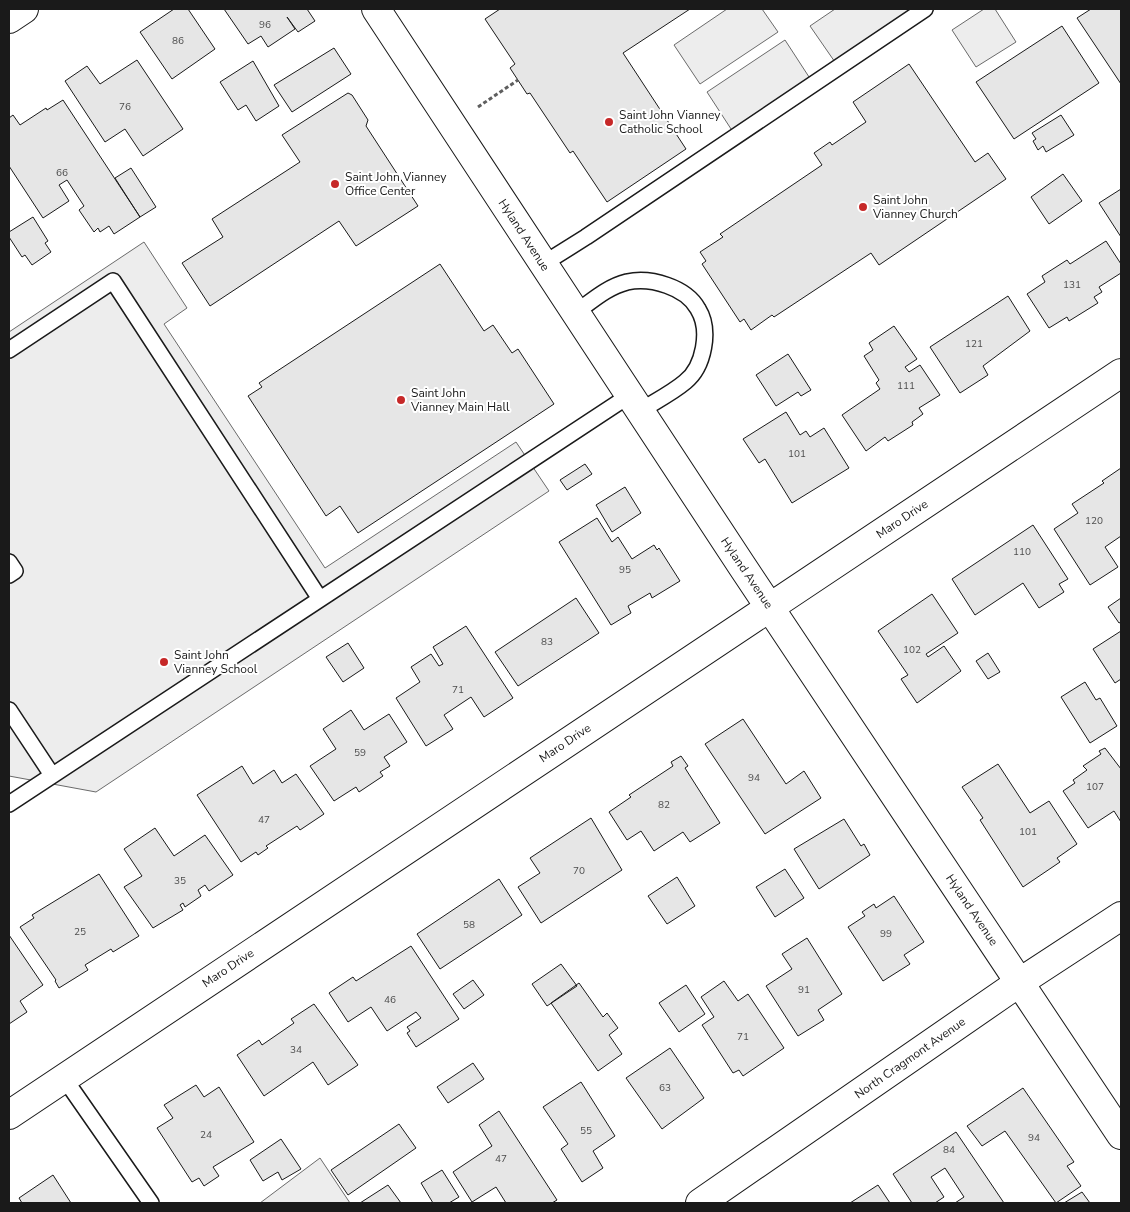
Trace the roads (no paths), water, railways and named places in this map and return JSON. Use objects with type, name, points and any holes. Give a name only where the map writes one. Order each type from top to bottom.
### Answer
[{"type":"street","points":[[9,19],[24,9]]},
{"type":"street","name":"Hyland Avenue","points":[[376,9],[769,607],[1121,1135]]},
{"type":"street","name":"Maro Drive","points":[[9,1115],[1121,373]]},
{"type":"street","name":"North Cragmont Avenue","points":[[700,1203],[1020,982],[1121,916]]},
{"type":"lane","points":[[543,264],[594,232],[925,9]]},
{"type":"lane","points":[[9,350],[113,281],[320,599]]},
{"type":"lane","points":[[9,804],[320,599],[635,403],[686,382],[701,360],[705,334],[698,309],[679,290],[649,281],[628,282],[604,291],[576,313]]},
{"type":"lane","points":[[9,562],[15,571],[9,575]]},
{"type":"lane","points":[[9,710],[52,776]]},
{"type":"lane","points":[[64,1078],[151,1203]]},
{"type":"place","name":"Saint John Vianney Catholic School","points":[[609,122]]},
{"type":"place","name":"Saint John Vianney Office Center","points":[[335,184]]},
{"type":"place","name":"Saint John Vianney Church","points":[[863,207]]},
{"type":"place","name":"Saint John Vianney Main Hall","points":[[401,400]]},
{"type":"place","name":"Saint John Vianney School","points":[[164,662]]}]
